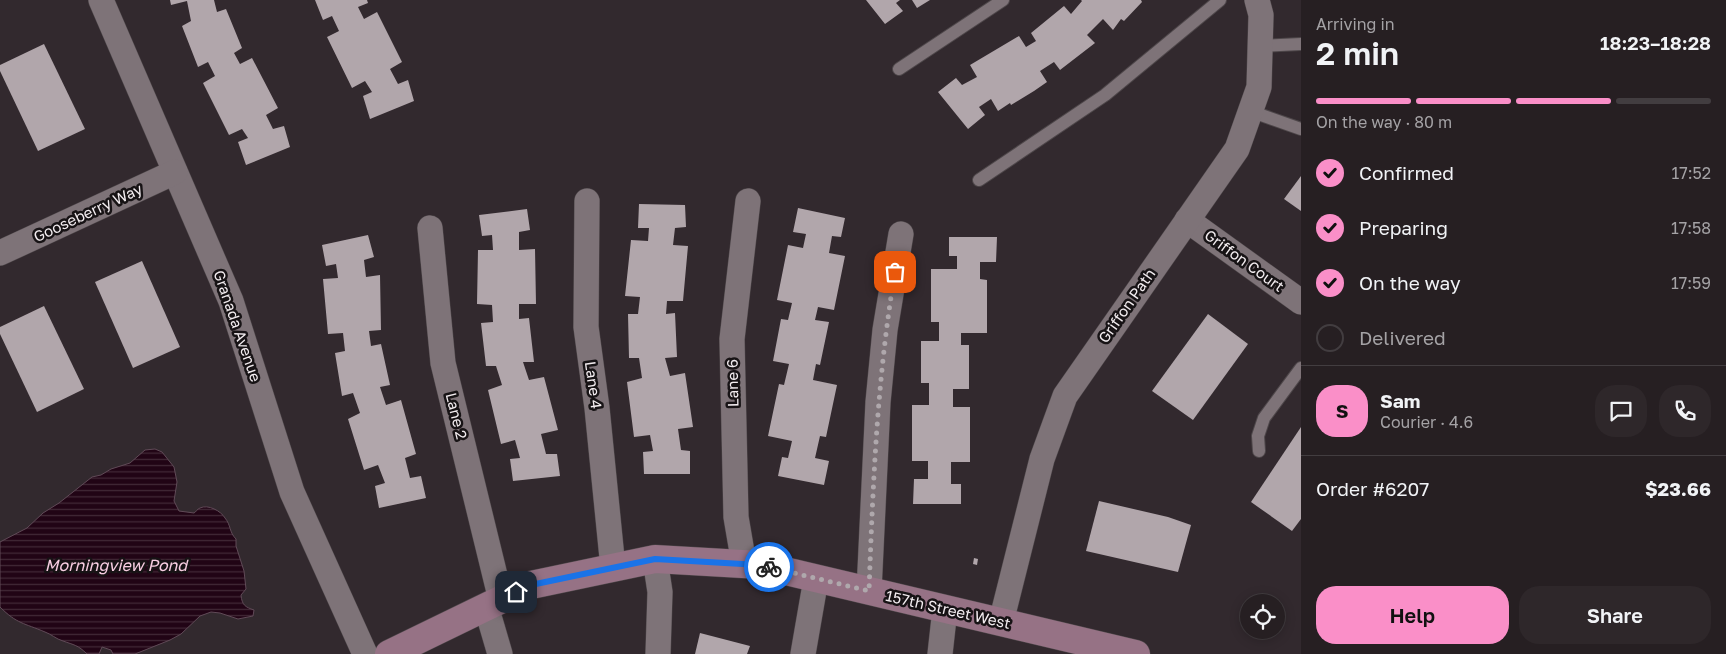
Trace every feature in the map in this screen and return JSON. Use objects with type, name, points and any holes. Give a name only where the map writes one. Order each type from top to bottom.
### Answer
[{"type":"street","name":"Granada Avenue","points":[[101,0],[231,301],[292,492],[365,654]]},
{"type":"street","name":"Griffon Path","points":[[1001,622],[1042,459],[1065,396],[1237,149],[1259,87],[1261,16],[1257,0]]},
{"type":"street","name":"Gooseberry Way","points":[[0,253],[176,172]]},
{"type":"street","name":"Lane 4","points":[[587,201],[586,327],[598,417],[613,568]]},
{"type":"street","name":"Lane 6","points":[[744,564],[736,517],[732,339],[748,201]]},
{"type":"street","name":"Griffon Court","points":[[1187,220],[1301,302]]},
{"type":"street","name":"Lane 2","points":[[430,228],[443,363],[494,603],[500,654]]},
{"type":"street","points":[[869,591],[878,402],[885,330],[901,234]]},
{"type":"street","name":"157th Street West","points":[[389,654],[531,585],[655,559],[760,565],[1001,622],[1078,647],[1136,654]]},
{"type":"street","points":[[655,559],[660,592],[658,654]]},
{"type":"street","points":[[803,654],[816,578]]},
{"type":"street","points":[[940,654],[945,609]]},
{"type":"lane","points":[[899,69],[1003,0]]},
{"type":"lane","points":[[979,180],[1105,95],[1220,0]]},
{"type":"lane","points":[[1260,46],[1301,44]]},
{"type":"lane","points":[[1250,111],[1301,129]]},
{"type":"lane","points":[[1259,451],[1258,436],[1264,418],[1301,368]]},
{"type":"water","name":"Morningview Pond","points":[[155,449],[162,452],[174,467],[177,482],[174,501],[179,511],[194,513],[200,508],[207,507],[221,513],[227,521],[236,539],[236,546],[244,571],[246,589],[241,595],[242,601],[246,607],[254,610],[253,616],[238,619],[211,612],[200,616],[181,634],[135,654],[113,654],[111,650],[102,647],[99,654],[87,654],[76,646],[26,625],[6,613],[0,607],[0,542],[27,528],[43,513],[92,477],[130,463],[145,450]]},
{"type":"building","points":[[170,0],[214,0],[217,12],[226,9],[242,48],[234,53],[240,64],[252,58],[278,108],[266,115],[273,129],[284,126],[290,147],[246,165],[238,142],[248,138],[242,129],[229,135],[203,83],[215,76],[208,62],[198,67],[182,26],[191,21],[187,1],[171,5]]},
{"type":"building","points":[[315,0],[367,0],[368,3],[358,7],[364,19],[377,12],[402,62],[390,69],[398,84],[408,80],[414,101],[370,119],[363,96],[372,92],[365,81],[352,88],[327,37],[339,31],[332,16],[323,20]]},
{"type":"building","points":[[866,0],[900,0],[896,3],[903,11],[885,24]]},
{"type":"building","points":[[912,0],[930,0],[917,8]]},
{"type":"building","points":[[1081,0],[1141,0],[1142,2],[1124,21],[1121,19],[1113,30],[1103,19],[1087,35],[1095,43],[1060,70],[1054,62],[1040,71],[1047,82],[1034,91],[998,111],[991,99],[979,107],[985,115],[968,129],[938,92],[956,78],[962,85],[977,77],[970,65],[1019,36],[1026,47],[1036,41],[1031,33],[1064,6],[1071,14]]},
{"type":"building","points":[[44,44],[85,129],[38,151],[0,71],[0,65]]},
{"type":"building","points":[[1301,176],[1301,211],[1284,199]]},
{"type":"building","points":[[639,204],[685,205],[686,227],[675,228],[673,245],[688,246],[683,301],[667,301],[666,314],[675,313],[677,357],[665,358],[670,376],[685,373],[693,427],[678,429],[681,450],[690,451],[690,474],[644,474],[643,452],[653,451],[650,435],[634,437],[627,382],[642,378],[639,358],[629,358],[628,314],[638,314],[640,297],[625,296],[631,240],[648,241],[649,228],[638,228]]},
{"type":"building","points":[[798,208],[845,218],[841,237],[832,236],[829,253],[845,256],[834,310],[818,307],[815,320],[829,322],[820,365],[816,364],[813,380],[837,385],[826,437],[820,436],[815,458],[829,461],[824,485],[778,476],[782,457],[788,458],[792,441],[768,436],[779,384],[784,385],[789,364],[773,361],[781,319],[788,320],[792,303],[777,300],[788,245],[803,248],[806,234],[793,232]]},
{"type":"building","points":[[527,209],[530,230],[519,232],[519,250],[535,249],[536,304],[519,304],[519,319],[529,318],[534,362],[523,362],[529,380],[544,377],[558,430],[541,434],[546,454],[557,454],[560,476],[513,481],[510,459],[520,458],[515,440],[501,444],[488,390],[502,385],[496,366],[486,366],[481,323],[493,322],[492,305],[477,304],[478,250],[493,250],[492,235],[482,236],[479,215]]},
{"type":"building","points":[[368,235],[374,257],[364,260],[366,277],[380,275],[381,330],[369,331],[371,346],[381,344],[390,385],[380,387],[386,405],[401,400],[416,454],[405,458],[410,478],[421,476],[426,498],[379,508],[375,486],[385,483],[378,465],[364,470],[348,419],[360,413],[353,393],[342,396],[335,353],[345,351],[343,333],[328,334],[323,279],[338,278],[336,264],[326,266],[322,245]]},
{"type":"building","points":[[949,237],[997,237],[996,262],[980,262],[980,279],[987,280],[987,333],[961,333],[961,345],[969,345],[969,389],[953,389],[953,407],[970,407],[970,462],[951,462],[951,484],[961,484],[961,504],[913,504],[914,479],[928,479],[928,461],[912,461],[912,405],[929,405],[929,383],[921,383],[921,341],[939,341],[939,322],[931,322],[931,269],[957,269],[957,256],[949,256]]},
{"type":"building","points":[[142,261],[180,347],[133,368],[95,282]]},
{"type":"building","points":[[44,306],[84,389],[37,412],[0,334],[0,327]]},
{"type":"building","points":[[1208,314],[1248,344],[1193,420],[1152,391]]},
{"type":"building","points":[[1301,427],[1301,519],[1292,531],[1251,502]]},
{"type":"building","points":[[1099,501],[1168,517],[1191,525],[1178,572],[1086,551]]},
{"type":"building","points":[[974,558],[978,559],[977,565],[973,564]]},
{"type":"building","points":[[700,633],[750,646],[747,654],[695,654]]},
{"type":"way so far","points":[[769,567],[869,591],[878,402],[885,330],[895,272]]},
{"type":"route","points":[[516,592],[531,585],[655,559],[769,567]]}]
